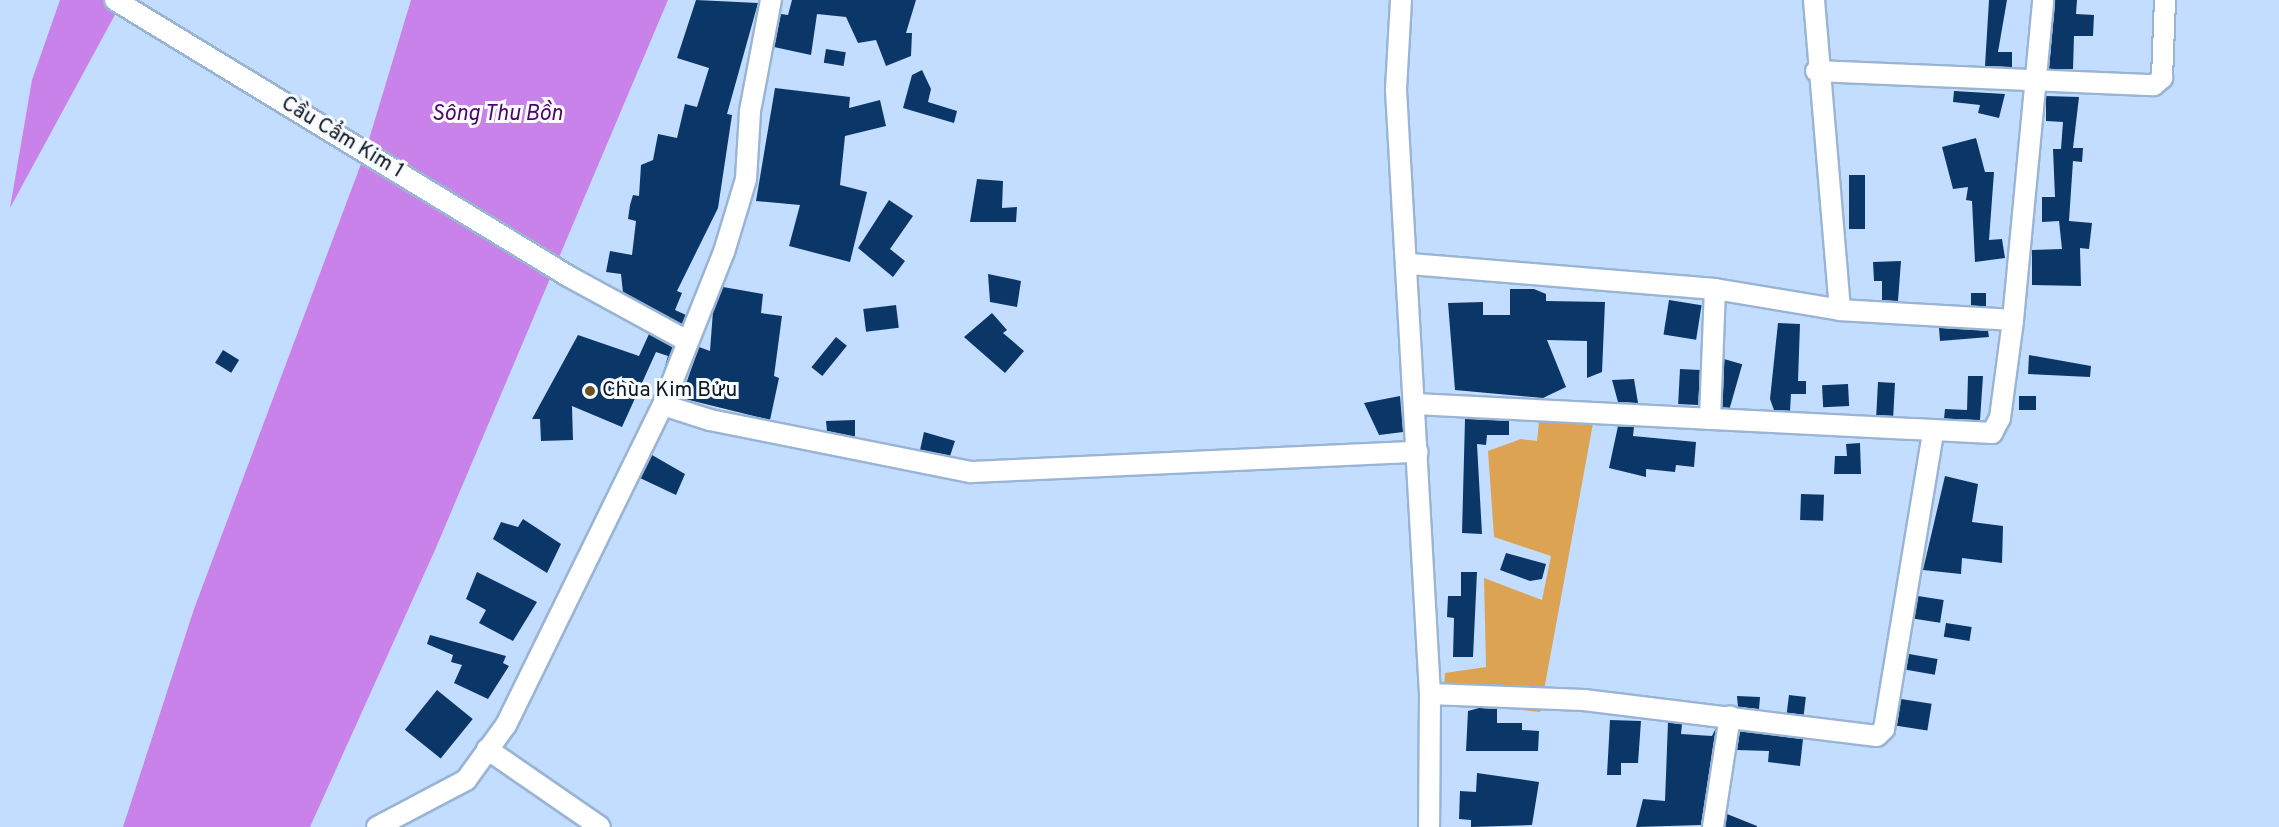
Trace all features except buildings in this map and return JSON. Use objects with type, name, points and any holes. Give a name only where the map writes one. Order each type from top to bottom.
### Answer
[{"type":"street","name":"Cầu Cẩm Kim 1","points":[[115,0],[568,276],[687,341]]},
{"type":"street","points":[[377,827],[466,780],[506,725],[663,405],[724,252],[746,178],[750,111],[771,0]]},
{"type":"street","points":[[1401,0],[1396,90],[1410,264],[1430,694],[1429,827]]},
{"type":"street","points":[[1814,0],[1816,71],[1840,310]]},
{"type":"street","points":[[1415,404],[1934,433],[1995,430],[2013,320],[2043,0]]},
{"type":"street","points":[[1816,71],[2034,82],[2157,85],[2163,70],[2165,0]]},
{"type":"street","points":[[1410,264],[1715,289],[1840,310],[2013,320]]},
{"type":"street","points":[[1710,419],[1715,289]]},
{"type":"street","points":[[663,405],[710,420],[971,472],[1418,452]]},
{"type":"street","points":[[1430,694],[1584,700],[1730,717],[1866,737],[1882,732],[1934,433]]},
{"type":"street","points":[[1713,827],[1730,717]]},
{"type":"street","points":[[487,749],[600,827]]},
{"type":"shaded area","points":[[1540,411],[1594,418],[1540,712],[1443,701],[1445,673],[1486,667],[1484,578],[1542,600],[1551,556],[1494,537],[1488,451],[1521,439],[1537,441]]},
{"type":"water","points":[[60,0],[123,0],[10,208],[32,80]]},
{"type":"water","name":"Sông Thu Bồn","points":[[411,0],[668,0],[435,550],[310,827],[123,827],[194,609],[364,156]]},
{"type":"place","name":"Chùa Kim Bửu","points":[[590,391]]}]
